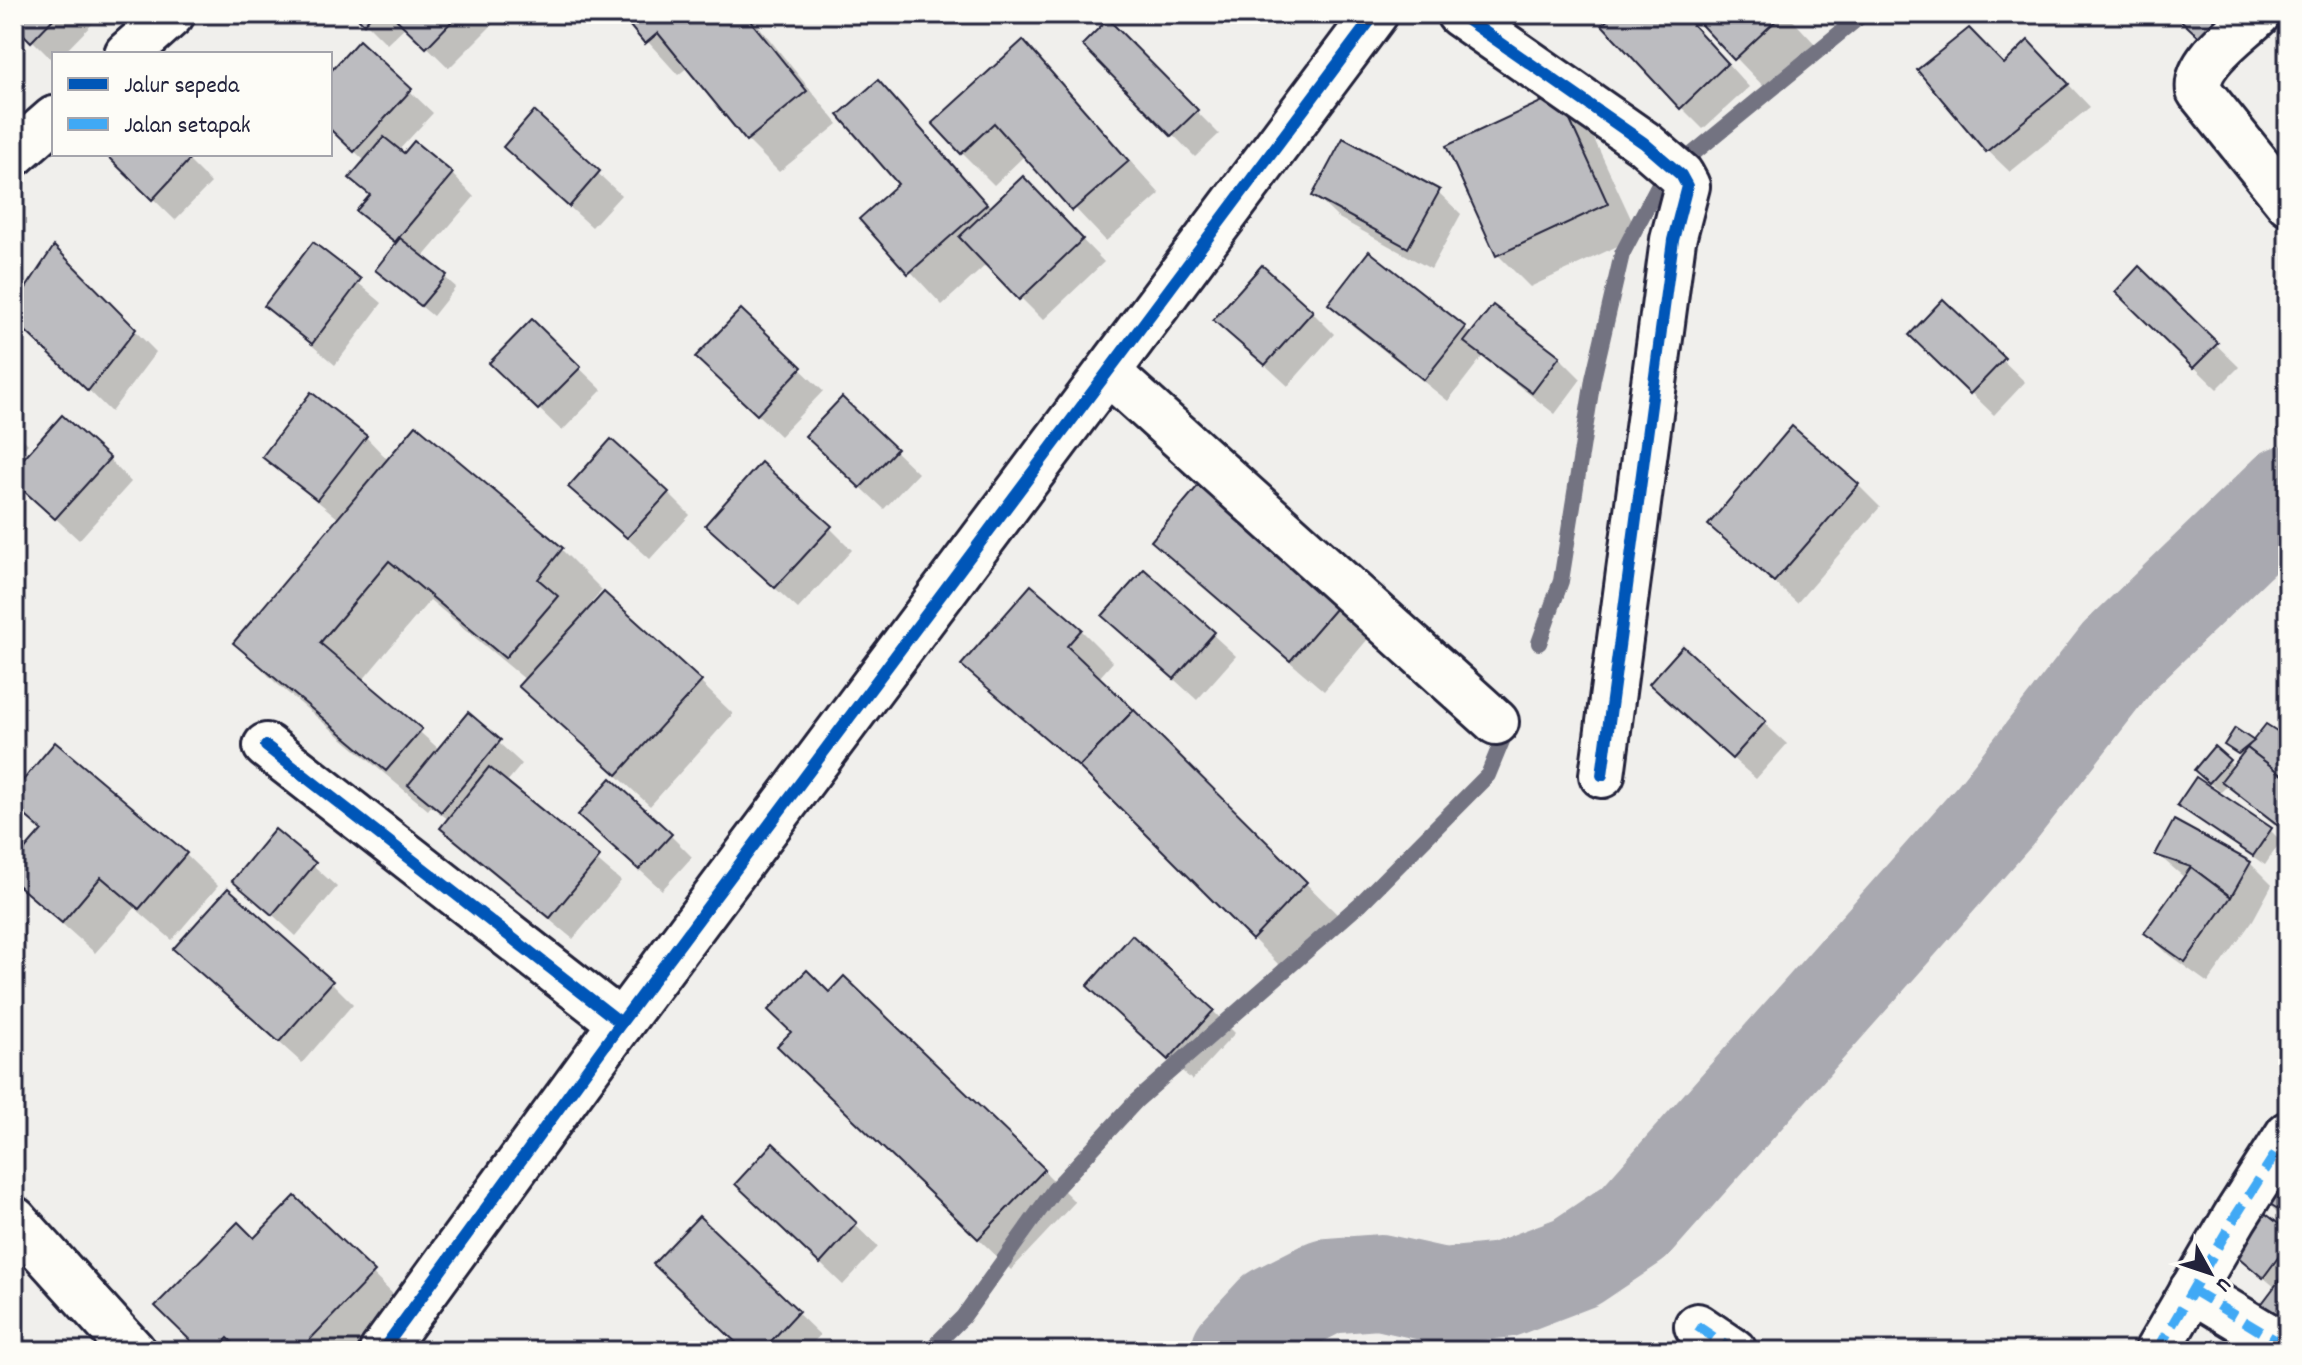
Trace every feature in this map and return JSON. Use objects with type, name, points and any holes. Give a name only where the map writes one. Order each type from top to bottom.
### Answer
[{"type":"street","points":[[129,52],[172,14]]},
{"type":"street","points":[[382,1351],[621,1023],[1375,14]]},
{"type":"street","points":[[1459,14],[1644,143],[1681,175],[1687,186],[1673,240],[1602,775]]},
{"type":"street","points":[[2258,14],[2202,70],[2199,91],[2288,202]]},
{"type":"street","points":[[14,154],[52,121]]},
{"type":"street","points":[[1109,373],[1496,722]]},
{"type":"street","points":[[266,746],[621,1023]]},
{"type":"street","points":[[2157,1351],[2288,1134]]},
{"type":"street","points":[[14,1219],[133,1351]]},
{"type":"street","points":[[2192,1290],[2288,1348]]},
{"type":"street","points":[[1697,1326],[1734,1351]]},
{"type":"building","points":[[14,14],[58,14],[31,42],[14,25]]},
{"type":"building","points":[[354,14],[373,14],[364,24]]},
{"type":"building","points":[[399,14],[459,14],[426,48],[395,18]]},
{"type":"building","points":[[620,14],[745,14],[807,91],[746,141],[658,33],[645,44]]},
{"type":"building","points":[[1614,14],[1683,14],[1728,63],[1680,109],[1602,25]]},
{"type":"building","points":[[1691,14],[1783,14],[1734,60]]},
{"type":"building","points":[[2174,14],[2222,14],[2200,38]]},
{"type":"building","points":[[1108,19],[1198,110],[1171,136],[1082,45]]},
{"type":"building","points":[[1969,28],[2004,64],[2028,40],[2069,84],[1986,152],[1917,70]]},
{"type":"building","points":[[359,40],[412,89],[354,152],[332,131],[332,70]]},
{"type":"building","points":[[1023,40],[1129,161],[1072,211],[994,123],[961,154],[932,123]]},
{"type":"building","points":[[878,80],[987,204],[908,274],[859,219],[898,184],[838,115]]},
{"type":"building","points":[[1558,94],[1608,204],[1496,256],[1446,146]]},
{"type":"building","points":[[534,111],[600,171],[569,207],[503,147]]},
{"type":"building","points":[[384,137],[404,153],[414,141],[453,173],[395,242],[356,211],[370,195],[349,178]]},
{"type":"building","points":[[1343,138],[1440,190],[1408,248],[1312,196]]},
{"type":"building","points":[[107,156],[186,156],[190,159],[152,200]]},
{"type":"building","points":[[1023,176],[1083,239],[1019,300],[959,237]]},
{"type":"building","points":[[400,238],[447,275],[421,306],[375,270]]},
{"type":"building","points":[[313,242],[361,279],[312,344],[264,306]]},
{"type":"building","points":[[54,246],[136,329],[88,391],[14,320],[14,306]]},
{"type":"building","points":[[1369,251],[1466,327],[1424,380],[1328,304]]},
{"type":"building","points":[[1262,265],[1313,311],[1265,365],[1213,320]]},
{"type":"building","points":[[2139,266],[2218,343],[2193,368],[2115,292]]},
{"type":"building","points":[[1943,299],[2005,358],[1970,394],[1909,335]]},
{"type":"building","points":[[1493,305],[1560,356],[1532,393],[1464,342]]},
{"type":"building","points":[[741,309],[802,367],[757,415],[695,357]]},
{"type":"building","points":[[532,319],[581,367],[538,410],[489,363]]},
{"type":"building","points":[[311,392],[367,436],[317,500],[262,457]]},
{"type":"building","points":[[842,397],[897,449],[860,488],[805,436]]},
{"type":"building","points":[[62,415],[110,458],[55,519],[14,482],[14,469]]},
{"type":"building","points":[[416,425],[563,548],[538,579],[558,596],[505,658],[389,561],[320,643],[422,729],[386,771],[233,643]]},
{"type":"building","points":[[1792,426],[1859,484],[1774,582],[1708,525]]},
{"type":"building","points":[[611,439],[669,492],[627,538],[568,487]]},
{"type":"building","points":[[761,462],[832,526],[775,588],[705,525]]},
{"type":"building","points":[[1208,474],[1348,594],[1290,661],[1151,541]]},
{"type":"building","points":[[1144,569],[1215,632],[1174,679],[1102,616]]},
{"type":"building","points":[[1031,585],[1082,629],[1067,646],[1134,710],[1079,767],[961,665]]},
{"type":"building","points":[[604,592],[702,681],[617,775],[518,686]]},
{"type":"building","points":[[1683,646],[1766,721],[1732,759],[1649,684]]},
{"type":"building","points":[[1134,710],[1307,882],[1252,940],[1079,767]]},
{"type":"building","points":[[468,712],[501,740],[441,812],[408,785]]},
{"type":"building","points":[[2266,724],[2288,738],[2288,779],[2247,748]]},
{"type":"building","points":[[2235,728],[2254,741],[2238,754],[2224,745]]},
{"type":"building","points":[[55,742],[187,853],[139,909],[101,877],[62,923],[14,882],[14,862],[42,830],[14,806],[14,791]]},
{"type":"building","points":[[2214,746],[2230,760],[2209,783],[2194,770]]},
{"type":"building","points":[[2247,748],[2288,779],[2288,819],[2282,828],[2221,781]]},
{"type":"building","points":[[489,767],[600,857],[550,918],[440,828]]},
{"type":"building","points":[[2196,777],[2272,828],[2253,856],[2177,805]]},
{"type":"building","points":[[611,778],[672,834],[639,870],[578,815]]},
{"type":"building","points":[[2174,820],[2251,862],[2231,897],[2191,867],[2155,855]]},
{"type":"building","points":[[275,829],[316,863],[272,915],[232,881]]},
{"type":"building","points":[[2191,867],[2231,897],[2185,962],[2144,933]]},
{"type":"building","points":[[228,888],[333,981],[279,1042],[173,949]]},
{"type":"building","points":[[1132,935],[1214,1010],[1168,1060],[1087,986]]},
{"type":"building","points":[[807,970],[829,992],[844,976],[1045,1169],[978,1239],[777,1046],[791,1032],[768,1010]]},
{"type":"building","points":[[773,1143],[857,1223],[820,1264],[735,1184]]},
{"type":"building","points":[[2288,1145],[2288,1215],[2255,1195]]},
{"type":"building","points":[[295,1196],[375,1272],[299,1351],[241,1351],[228,1338],[216,1351],[201,1351],[155,1306],[238,1222],[254,1238]]},
{"type":"building","points":[[2253,1204],[2288,1231],[2288,1244],[2263,1278],[2225,1246]]},
{"type":"building","points":[[699,1216],[799,1311],[762,1351],[745,1351],[653,1264]]},
{"type":"building","points":[[2288,1269],[2288,1335],[2254,1314]]},
{"type":"building","points":[[560,1342],[571,1351],[552,1351]]},
{"type":"waterway","points":[[1539,643],[1561,581],[1593,379],[1622,254],[1661,180],[1863,14]]},
{"type":"waterway","points":[[1239,1351],[1274,1313],[1327,1286],[1380,1282],[1443,1296],[1503,1290],[1576,1262],[1634,1223],[1995,815],[2119,656],[2288,493]]},
{"type":"waterway","points":[[929,1351],[963,1317],[1054,1190],[1136,1101],[1360,904],[1488,775],[1509,724]]},
{"type":"marked path","points":[[2157,1351],[2235,1217],[2288,1134]]},
{"type":"marked path","points":[[2192,1290],[2288,1348]]},
{"type":"marked path","points":[[1697,1326],[1734,1351]]},
{"type":"cycle path","points":[[382,1351],[621,1023],[1375,14]]},
{"type":"cycle path","points":[[1459,14],[1644,143],[1681,175],[1687,186],[1673,240],[1602,775]]},
{"type":"cycle path","points":[[266,746],[621,1023]]}]
